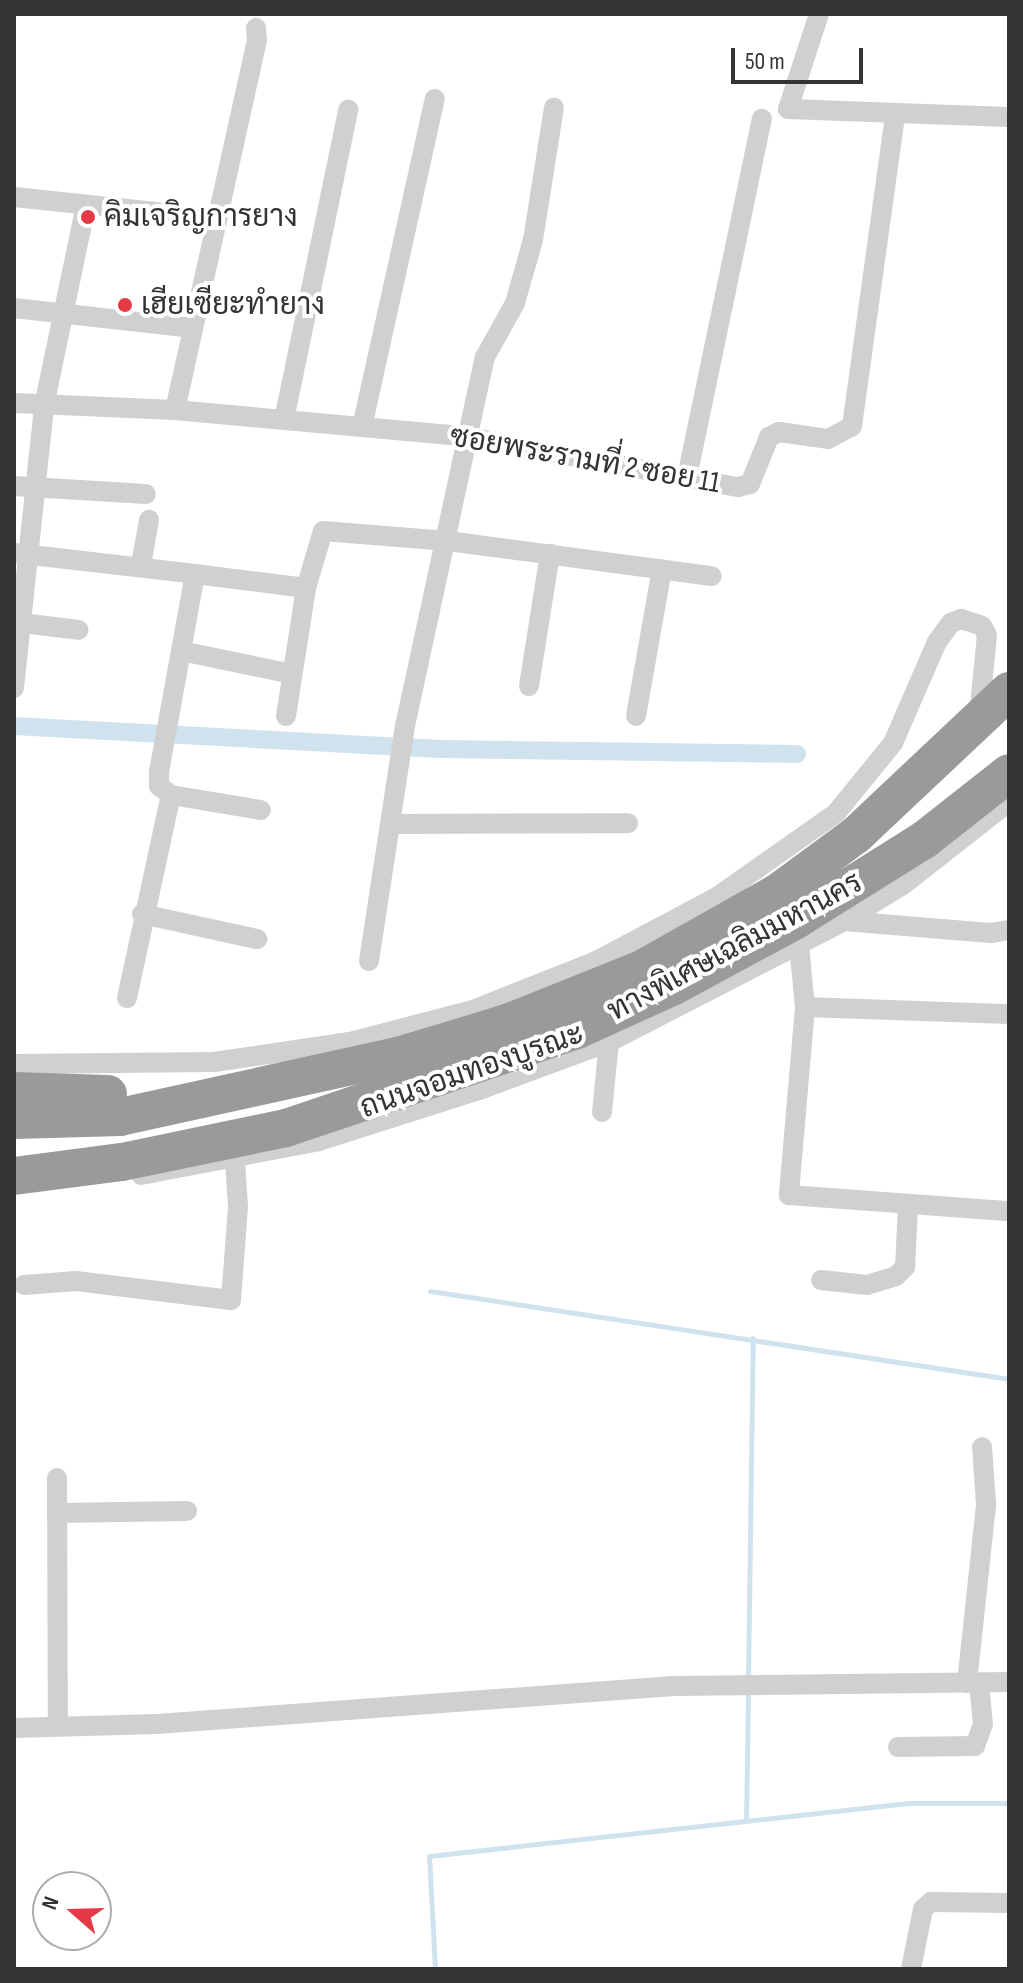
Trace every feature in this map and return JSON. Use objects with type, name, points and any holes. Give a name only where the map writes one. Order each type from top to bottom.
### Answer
[{"type":"highway","name":"ทางพิเศษเฉลิมมหานคร","points":[[218,1096],[412,1052],[507,1023],[642,969],[777,893],[845,843],[978,724],[1009,691]]},
{"type":"highway","name":"ทางพิเศษเฉลิมมหานคร","points":[[345,1105],[524,1051],[672,987],[796,920],[924,840],[1009,773]]},
{"type":"highway","points":[[14,1091],[218,1096]]},
{"type":"highway","points":[[14,1120],[120,1117],[218,1096]]},
{"type":"highway","points":[[14,1147],[345,1105]]},
{"type":"highway","points":[[14,1176],[122,1162],[286,1128],[345,1105]]},
{"type":"street","points":[[819,14],[788,109],[895,116],[1009,117]]},
{"type":"street","points":[[175,410],[215,218],[257,41],[256,28]]},
{"type":"street","points":[[362,427],[435,99]]},
{"type":"street","points":[[369,961],[405,726],[448,541],[488,347],[515,303],[533,240],[554,108]]},
{"type":"street","points":[[284,420],[348,110]]},
{"type":"street","name":"ซอยพระรามที่ 2 ซอย 11","points":[[14,403],[175,410],[470,437],[738,487],[750,484],[769,437],[779,432],[828,439],[852,426],[895,116]]},
{"type":"street","points":[[687,477],[762,119]]},
{"type":"street","points":[[14,197],[215,218]]},
{"type":"street","points":[[14,688],[21,554],[35,488],[44,406],[86,205]]},
{"type":"street","points":[[14,308],[191,328]]},
{"type":"street","points":[[14,486],[146,494]]},
{"type":"street","points":[[141,565],[149,520]]},
{"type":"street","points":[[286,716],[306,588],[323,531],[448,541],[712,576]]},
{"type":"street","points":[[21,554],[141,565],[306,588]]},
{"type":"street","points":[[529,686],[550,554]]},
{"type":"street","points":[[636,716],[662,569]]},
{"type":"street","points":[[195,574],[167,724],[159,786],[171,795],[261,810]]},
{"type":"street","points":[[14,1064],[214,1062],[350,1042],[473,1010],[596,961],[717,897],[836,813],[893,743],[937,642],[951,623],[961,619],[982,626],[987,635],[978,724]]},
{"type":"street","points":[[18,622],[79,630]]},
{"type":"street","points":[[181,651],[292,674]]},
{"type":"street","name":"ถนนจอมทองบูรณะ","points":[[14,1167],[351,1114],[559,1045],[798,928],[937,838],[1009,781]]},
{"type":"street","points":[[127,998],[142,914],[171,795]]},
{"type":"street","points":[[14,1192],[235,1161],[479,1090],[609,1042],[844,921],[903,885],[1009,802]]},
{"type":"street","points":[[390,824],[628,823]]},
{"type":"street","points":[[142,914],[257,939]]},
{"type":"street","points":[[844,921],[991,933],[1009,930]]},
{"type":"street","points":[[799,945],[805,1007],[789,1195],[1009,1211]]},
{"type":"street","points":[[805,1007],[1009,1014]]},
{"type":"street","points":[[602,1112],[609,1042]]},
{"type":"street","points":[[24,1285],[76,1281],[231,1300],[238,1207],[235,1161]]},
{"type":"street","points":[[821,1280],[867,1285],[896,1276],[905,1267],[908,1206]]},
{"type":"street","points":[[898,1747],[975,1746],[983,1724],[973,1683],[986,1504],[982,1447]]},
{"type":"street","points":[[57,1478],[58,1725]]},
{"type":"street","points":[[57,1513],[187,1511]]},
{"type":"street","points":[[14,1728],[157,1724],[473,1698],[740,1686],[1009,1682]]},
{"type":"street","points":[[911,1969],[923,1909],[931,1902],[1009,1903]]},
{"type":"waterway","points":[[14,726],[440,749],[797,754]]},
{"type":"waterway","points":[[430,1291],[1009,1379]]},
{"type":"waterway","points":[[748,1680],[753,1338]]},
{"type":"waterway","points":[[746,1821],[748,1690]]},
{"type":"waterway","points":[[435,1969],[429,1856],[908,1803],[1009,1803]]},
{"type":"place","name":"คิมเจริญการยาง","points":[[88,217]]},
{"type":"place","name":"เฮียเซียะทำยาง","points":[[125,305]]}]
